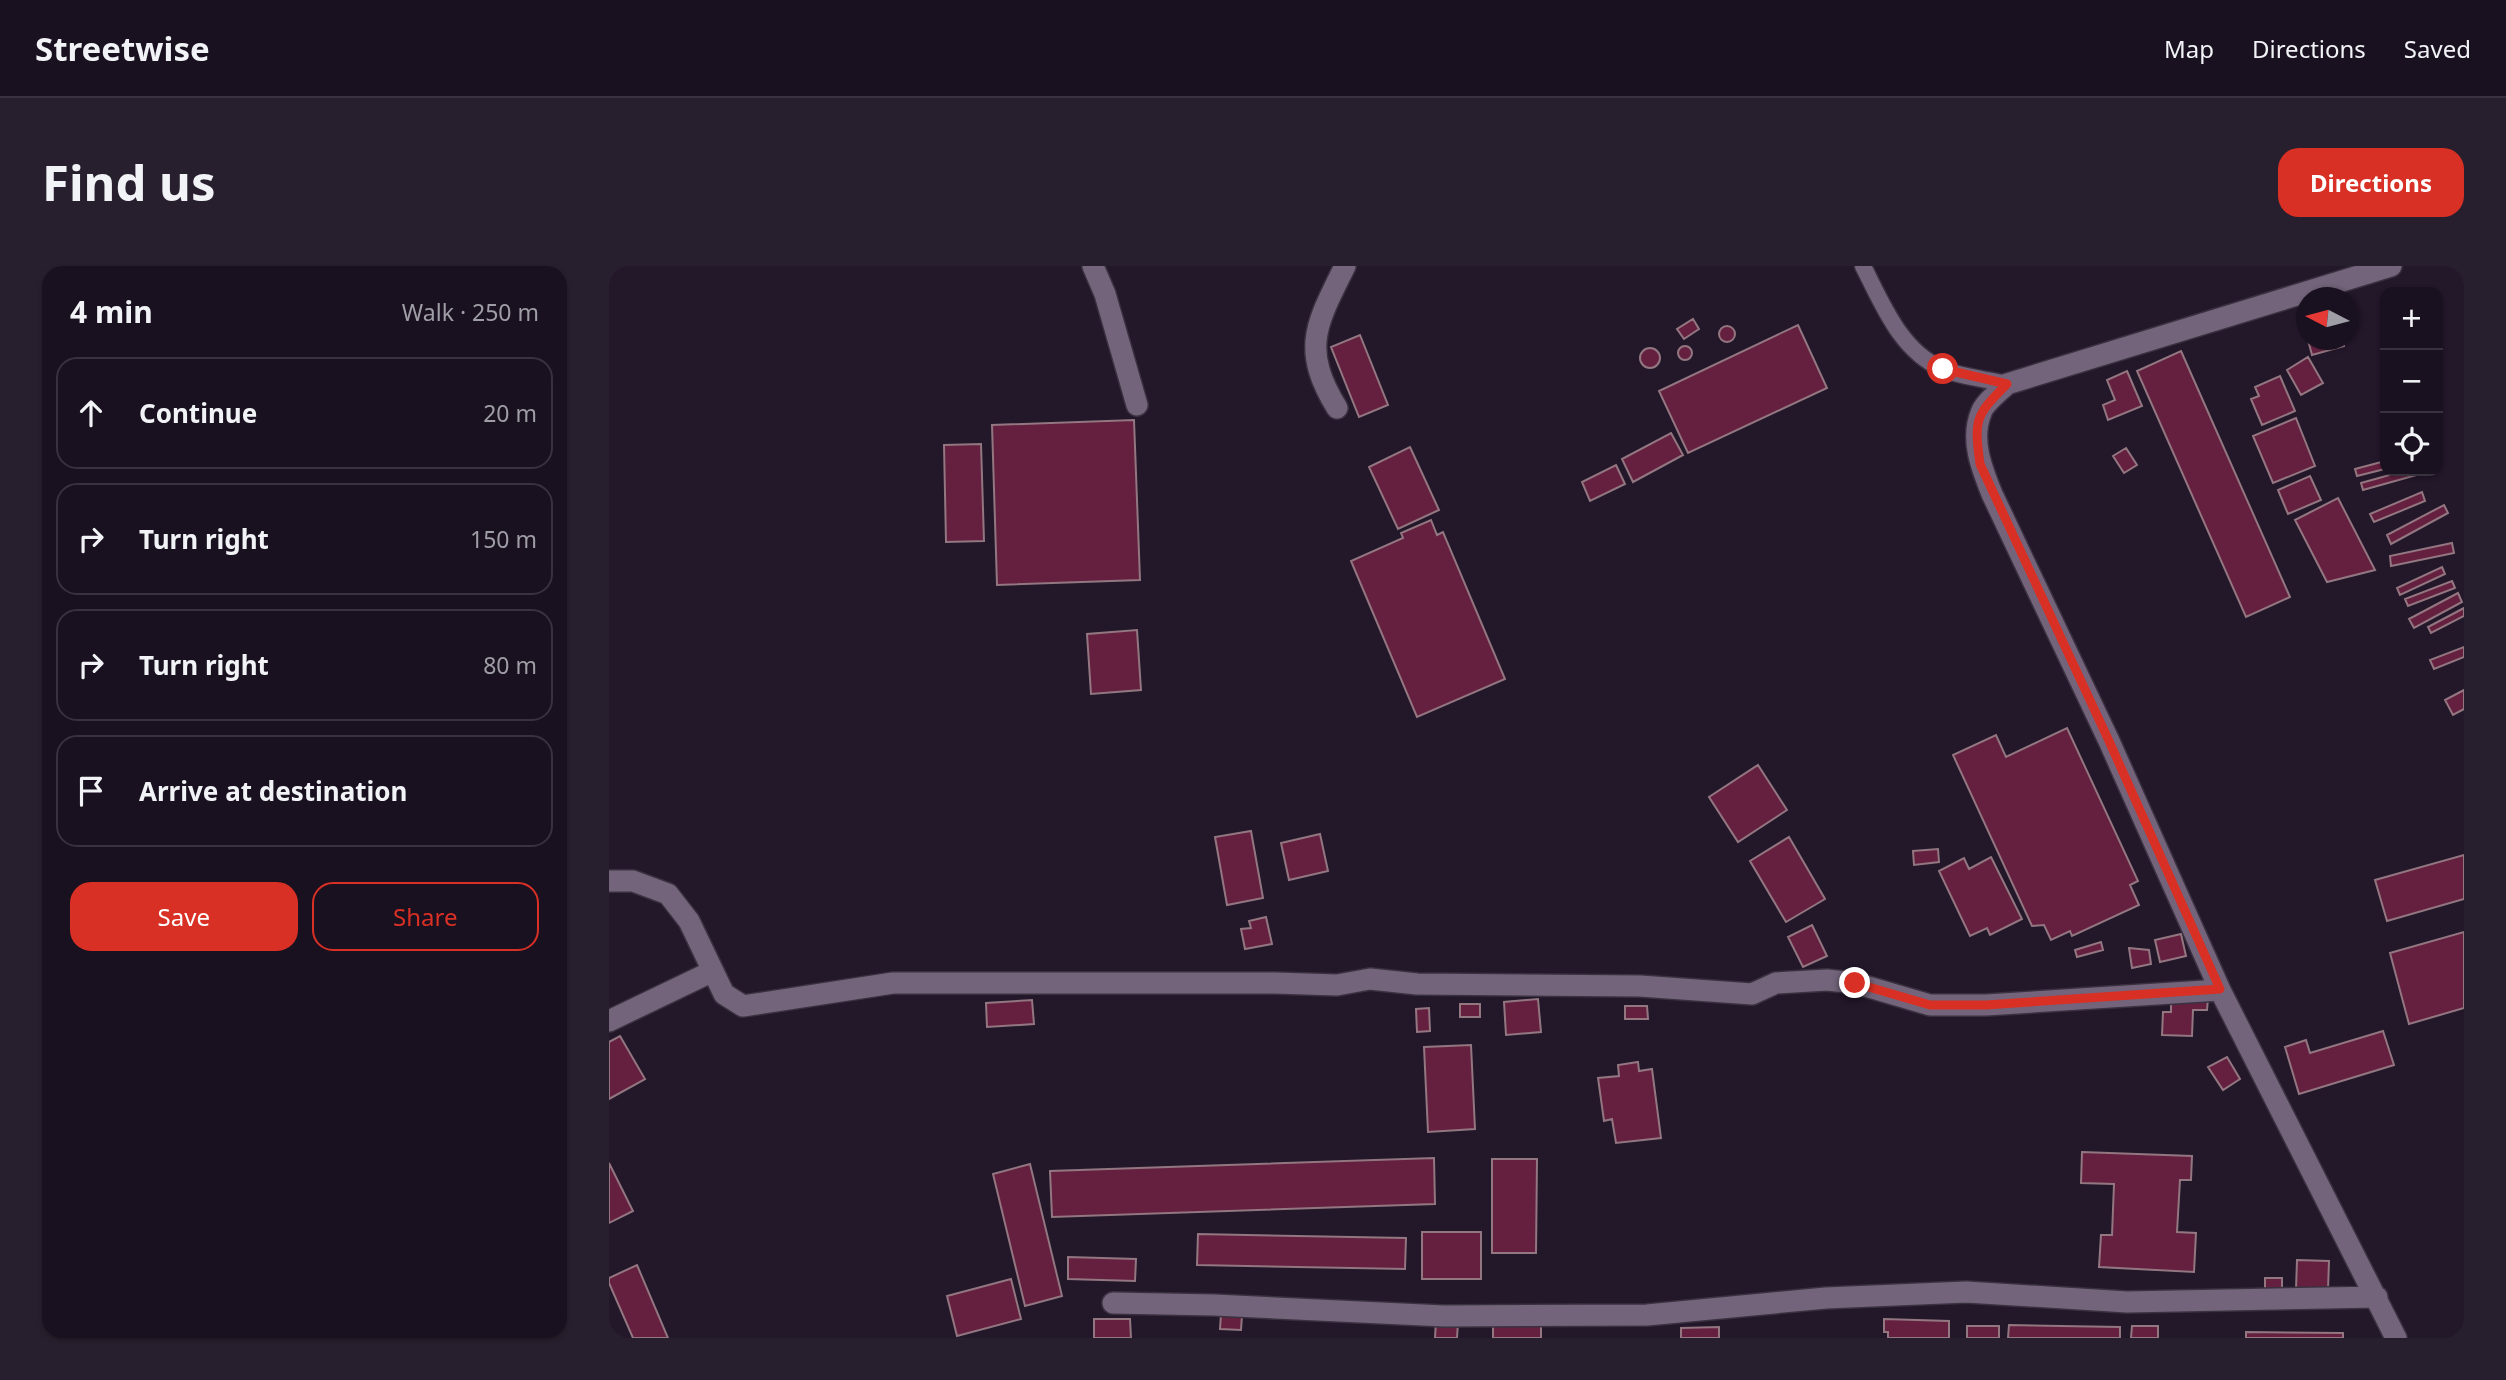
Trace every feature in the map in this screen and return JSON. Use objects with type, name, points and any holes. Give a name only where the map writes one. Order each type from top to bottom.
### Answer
[{"type":"street","points":[[1093,266],[1105,295],[1137,405]]},
{"type":"street","points":[[1336,408],[1324,387],[1315,356],[1315,332],[1345,266]]},
{"type":"street","points":[[2391,266],[2346,273],[2007,384],[1981,411],[1976,437],[1980,464],[2109,741],[2220,989],[2396,1338]]},
{"type":"street","points":[[609,881],[633,881],[668,894],[689,921],[724,994],[743,1006],[893,983],[1337,985],[1370,979],[1416,984],[1640,986],[1752,993],[1776,983],[1827,980],[1855,983],[1930,1005],[1986,1005],[2220,989]]},
{"type":"street","points":[[609,1021],[713,971]]},
{"type":"street","points":[[1113,1303],[1444,1316],[1647,1315],[1826,1298],[1966,1293],[2127,1302],[2377,1297]]},
{"type":"lane","points":[[1863,266],[1893,324],[1912,349],[1943,369],[2007,384]]},
{"type":"building","points":[[1693,319],[1699,329],[1684,339],[1677,329]]},
{"type":"building","points":[[1798,325],[1827,388],[1688,453],[1659,391]]},
{"type":"building","points":[[1727,326],[1733,328],[1733,340],[1727,342],[1721,340],[1719,334],[1721,328]]},
{"type":"building","points":[[1360,335],[1388,405],[1359,417],[1331,347]]},
{"type":"building","points":[[1685,346],[1690,348],[1690,358],[1685,360],[1680,358],[1678,353],[1680,348]]},
{"type":"building","points":[[1650,348],[1657,351],[1660,358],[1657,365],[1650,368],[1643,365],[1640,358],[1643,351]]},
{"type":"building","points":[[2311,350],[2330,350],[2312,355]]},
{"type":"building","points":[[2181,351],[2290,597],[2246,617],[2137,371]]},
{"type":"building","points":[[2308,357],[2323,383],[2301,395],[2287,370]]},
{"type":"building","points":[[2127,371],[2142,406],[2108,420],[2103,405],[2115,400],[2107,380]]},
{"type":"building","points":[[2280,376],[2295,411],[2262,425],[2251,399],[2259,396],[2255,387]]},
{"type":"building","points":[[2296,418],[2315,466],[2273,483],[2253,436]]},
{"type":"building","points":[[1134,420],[1140,580],[997,585],[992,425]]},
{"type":"building","points":[[1671,433],[1683,455],[1633,482],[1622,459]]},
{"type":"building","points":[[981,444],[984,541],[946,542],[944,445]]},
{"type":"building","points":[[1410,447],[1439,510],[1398,529],[1369,467]]},
{"type":"building","points":[[2126,448],[2137,465],[2124,473],[2113,456]]},
{"type":"building","points":[[2380,462],[2380,470],[2357,476],[2355,469]]},
{"type":"building","points":[[1616,465],[1625,484],[1590,501],[1582,482]]},
{"type":"building","points":[[2310,476],[2321,500],[2288,514],[2278,490]]},
{"type":"building","points":[[2386,476],[2413,476],[2363,490],[2361,483]]},
{"type":"building","points":[[2422,492],[2425,501],[2374,522],[2370,514]]},
{"type":"building","points":[[2338,498],[2375,570],[2327,582],[2295,520]]},
{"type":"building","points":[[2444,505],[2448,513],[2391,544],[2387,535]]},
{"type":"building","points":[[1431,520],[1437,535],[1443,532],[1505,679],[1417,717],[1351,561],[1403,538],[1401,533]]},
{"type":"building","points":[[2452,543],[2454,553],[2391,566],[2390,556]]},
{"type":"building","points":[[2442,567],[2445,574],[2400,595],[2397,588]]},
{"type":"building","points":[[2452,581],[2455,588],[2408,606],[2405,599]]},
{"type":"building","points":[[2458,593],[2462,602],[2414,628],[2409,619]]},
{"type":"building","points":[[2464,608],[2464,616],[2431,633],[2428,627]]},
{"type":"building","points":[[1137,630],[1141,690],[1091,694],[1087,634]]},
{"type":"building","points":[[2464,647],[2464,657],[2434,669],[2430,660]]},
{"type":"building","points":[[2464,690],[2464,709],[2453,715],[2445,700]]},
{"type":"building","points":[[2067,728],[2138,881],[2130,885],[2139,905],[2072,936],[2070,931],[2051,940],[2044,925],[2032,926],[1953,755],[1996,735],[2006,757]]},
{"type":"building","points":[[1758,765],[1787,810],[1738,842],[1709,797]]},
{"type":"building","points":[[1251,831],[1263,898],[1227,905],[1215,837]]},
{"type":"building","points":[[1320,834],[1328,871],[1289,880],[1281,843]]},
{"type":"building","points":[[1789,837],[1825,899],[1786,922],[1750,861]]},
{"type":"building","points":[[1938,849],[1939,862],[1914,865],[1913,851]]},
{"type":"building","points":[[2464,855],[2464,899],[2387,921],[2375,880]]},
{"type":"building","points":[[1991,857],[2022,919],[1990,935],[1987,928],[1970,936],[1939,871],[1964,858],[1969,869]]},
{"type":"building","points":[[1266,917],[1272,944],[1245,949],[1241,929],[1251,928],[1249,921]]},
{"type":"building","points":[[1812,925],[1827,956],[1803,967],[1788,937]]},
{"type":"building","points":[[2464,932],[2464,1008],[2409,1024],[2390,953]]},
{"type":"building","points":[[2181,934],[2186,956],[2160,962],[2155,940]]},
{"type":"building","points":[[2101,942],[2103,950],[2077,957],[2075,950]]},
{"type":"building","points":[[2129,948],[2149,950],[2151,964],[2132,968]]},
{"type":"building","points":[[2171,998],[2208,999],[2207,1010],[2193,1010],[2192,1036],[2162,1035],[2163,1012],[2171,1012]]},
{"type":"building","points":[[1538,999],[1541,1032],[1506,1035],[1504,1002]]},
{"type":"building","points":[[1032,1000],[1034,1024],[987,1027],[986,1003]]},
{"type":"building","points":[[1460,1004],[1480,1004],[1480,1017],[1460,1017]]},
{"type":"building","points":[[1625,1006],[1647,1006],[1648,1019],[1625,1019]]},
{"type":"building","points":[[1429,1008],[1430,1031],[1417,1032],[1416,1009]]},
{"type":"building","points":[[2383,1031],[2394,1065],[2299,1094],[2285,1047],[2306,1040],[2310,1053]]},
{"type":"building","points":[[620,1036],[645,1079],[609,1099],[609,1042]]},
{"type":"building","points":[[1471,1045],[1475,1129],[1428,1132],[1424,1047]]},
{"type":"building","points":[[2227,1057],[2240,1079],[2223,1090],[2208,1067]]},
{"type":"building","points":[[1638,1062],[1639,1071],[1652,1069],[1661,1138],[1616,1143],[1612,1119],[1604,1121],[1598,1078],[1619,1076],[1618,1065]]},
{"type":"building","points":[[2082,1152],[2192,1156],[2191,1180],[2180,1180],[2177,1232],[2196,1233],[2194,1272],[2099,1267],[2101,1235],[2112,1235],[2114,1184],[2081,1183]]},
{"type":"building","points":[[1434,1158],[1435,1204],[1052,1217],[1050,1171]]},
{"type":"building","points":[[1492,1159],[1537,1159],[1536,1253],[1492,1253]]},
{"type":"building","points":[[609,1163],[633,1211],[609,1223]]},
{"type":"building","points":[[1030,1164],[1062,1296],[1025,1306],[993,1174]]},
{"type":"building","points":[[1422,1232],[1481,1232],[1481,1279],[1422,1279]]},
{"type":"building","points":[[1198,1234],[1406,1238],[1405,1269],[1197,1265]]},
{"type":"building","points":[[1068,1257],[1136,1259],[1135,1281],[1068,1279]]},
{"type":"building","points":[[2297,1260],[2329,1261],[2328,1290],[2296,1289]]},
{"type":"building","points":[[637,1265],[668,1338],[633,1338],[609,1283],[609,1278]]},
{"type":"building","points":[[2265,1278],[2282,1278],[2282,1293],[2265,1293]]},
{"type":"building","points":[[1011,1279],[1021,1319],[957,1336],[947,1296]]},
{"type":"building","points":[[1221,1314],[1242,1315],[1241,1330],[1220,1329]]},
{"type":"building","points":[[1094,1319],[1130,1319],[1131,1338],[1094,1338]]},
{"type":"building","points":[[1884,1319],[1949,1321],[1949,1338],[1888,1338],[1888,1332],[1884,1332]]},
{"type":"building","points":[[1436,1320],[1458,1322],[1457,1338],[1435,1338]]},
{"type":"building","points":[[1493,1325],[1541,1326],[1541,1338],[1493,1338]]},
{"type":"building","points":[[2009,1325],[2120,1327],[2120,1338],[2008,1338]]},
{"type":"building","points":[[1967,1326],[1999,1326],[1999,1338],[1967,1338]]},
{"type":"building","points":[[2132,1326],[2158,1326],[2158,1338],[2131,1338]]},
{"type":"building","points":[[1719,1327],[1719,1338],[1681,1338],[1681,1328]]},
{"type":"building","points":[[2246,1332],[2343,1333],[2343,1338],[2246,1338]]},
{"type":"route","points":[[1855,983],[1930,1005],[1986,1005],[2220,989],[2109,741],[1980,464],[1976,437],[1981,411],[2007,384],[1943,369]]}]
